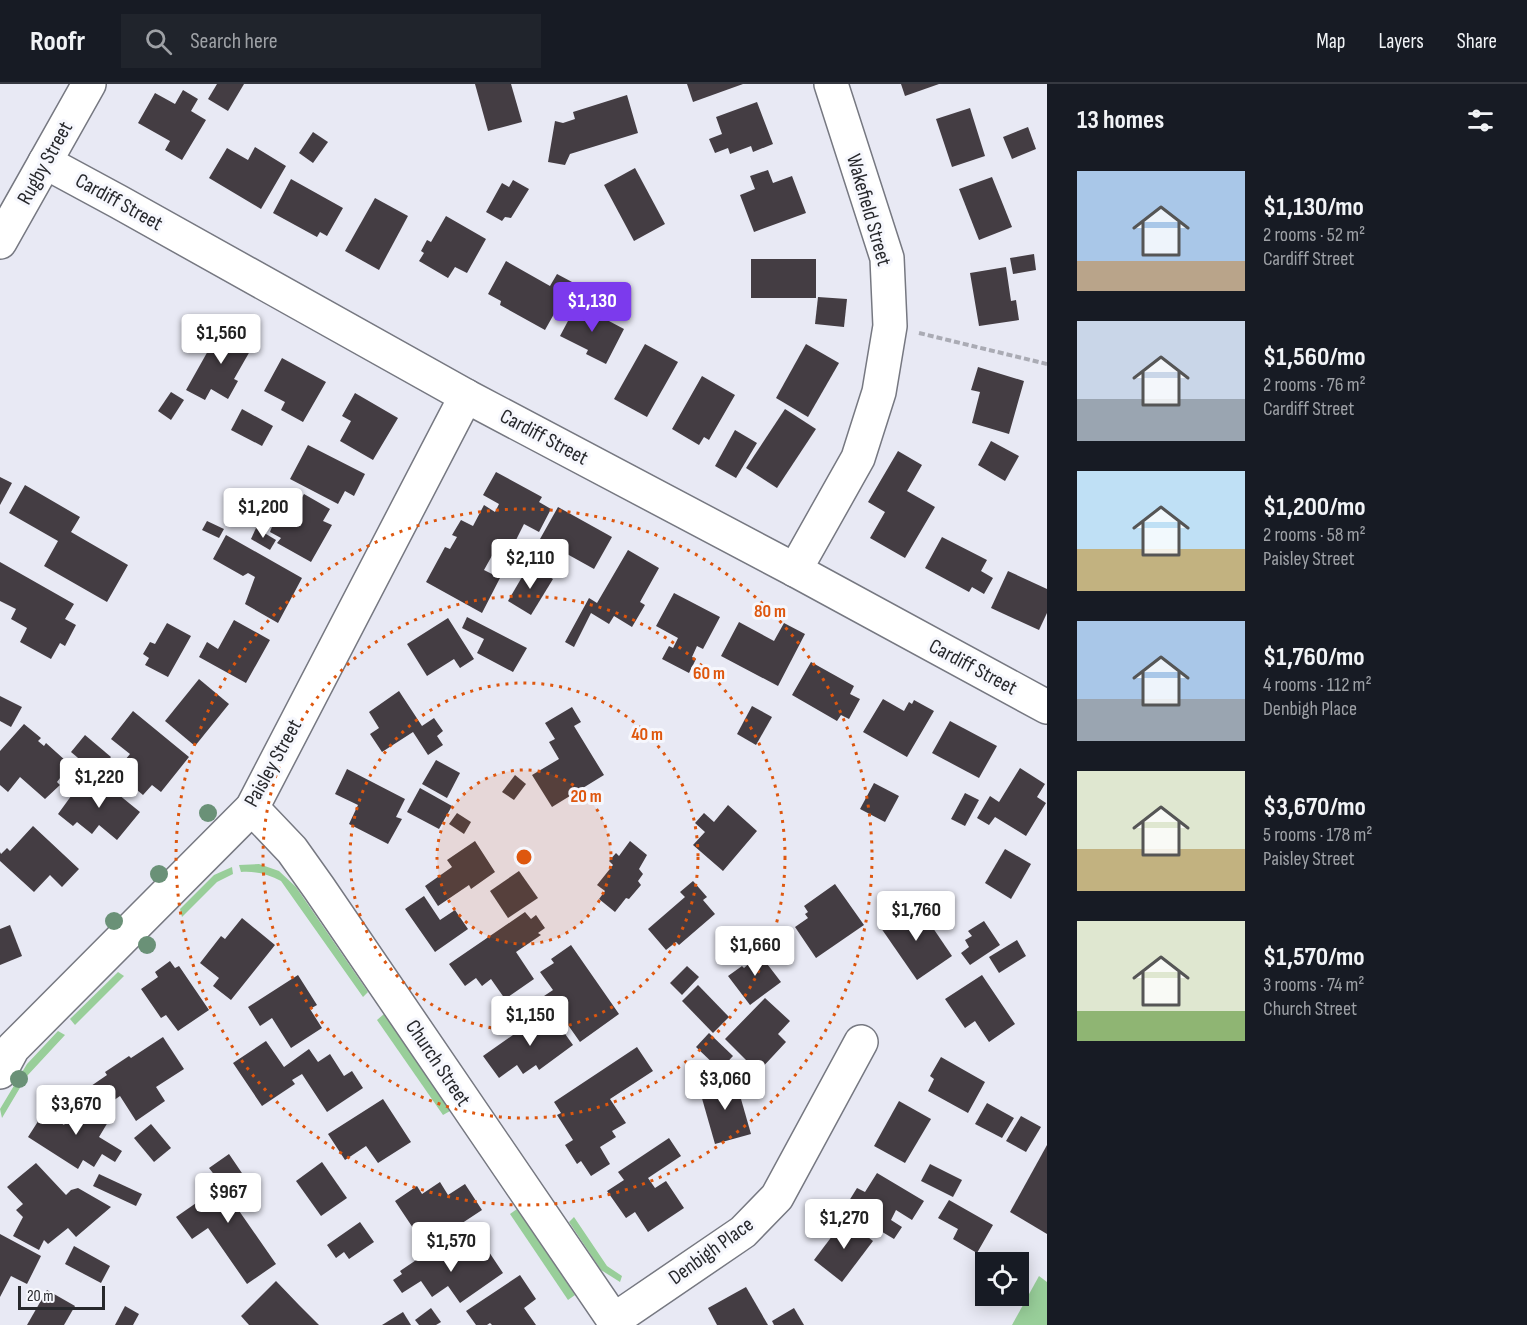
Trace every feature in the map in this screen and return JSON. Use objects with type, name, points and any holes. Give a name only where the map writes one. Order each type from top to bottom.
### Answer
[{"type":"street","name":"Rugby Street","points":[[0,242],[89,84]]},
{"type":"street","name":"Wakefield Street","points":[[795,570],[858,458],[879,392],[890,326],[887,258],[831,84]]},
{"type":"street","name":"Cardiff Street","points":[[45,162],[466,396],[795,570],[1047,707]]},
{"type":"street","name":"Paisley Street","points":[[0,1072],[12,1048],[252,808],[466,396]]},
{"type":"street","name":"Church Street","points":[[252,808],[292,850],[319,888],[615,1323]]},
{"type":"street","name":"Denbigh Place","points":[[615,1323],[743,1232],[777,1197],[861,1042]]},
{"type":"path","points":[[890,326],[1047,364]]},
{"type":"green space","points":[[259,864],[279,871],[296,887],[368,992],[363,997],[281,881],[271,876],[241,872],[239,865]]},
{"type":"green space","points":[[232,867],[233,874],[217,882],[182,917],[180,909],[214,875]]},
{"type":"green space","points":[[118,972],[124,976],[75,1025],[70,1019]]},
{"type":"green space","points":[[384,1014],[450,1111],[443,1115],[377,1020]]},
{"type":"green space","points":[[58,1031],[65,1035],[27,1076],[2,1118],[0,1109],[27,1064]]},
{"type":"green space","points":[[517,1209],[575,1295],[568,1300],[510,1214]]},
{"type":"green space","points":[[574,1217],[607,1266],[622,1276],[620,1282],[601,1270],[569,1222]]},
{"type":"green space","points":[[1039,1276],[1047,1282],[1047,1325],[1012,1325],[1022,1306],[1029,1306],[1029,1294]]},
{"type":"building","points":[[217,84],[244,84],[228,111],[208,99]]},
{"type":"building","points":[[475,84],[511,84],[522,122],[488,131]]},
{"type":"building","points":[[687,84],[743,84],[693,102]]},
{"type":"building","points":[[901,84],[939,84],[905,96]]},
{"type":"building","points":[[183,90],[198,99],[191,111],[206,120],[182,160],[165,150],[170,141],[138,123],[155,93],[175,104]]},
{"type":"building","points":[[627,95],[638,133],[570,154],[565,165],[548,162],[555,121],[563,123],[575,119],[573,112]]},
{"type":"building","points":[[757,102],[773,144],[753,152],[751,146],[730,154],[728,148],[715,153],[709,139],[722,134],[716,117]]},
{"type":"building","points":[[970,108],[985,156],[952,167],[936,119]]},
{"type":"building","points":[[1028,127],[1036,149],[1012,159],[1003,137]]},
{"type":"building","points":[[313,132],[328,142],[313,163],[299,153]]},
{"type":"building","points":[[255,147],[286,166],[261,209],[209,178],[227,148],[248,160]]},
{"type":"building","points":[[635,168],[665,224],[634,241],[604,185]]},
{"type":"building","points":[[768,170],[773,183],[792,176],[806,213],[754,232],[740,195],[755,189],[750,176]]},
{"type":"building","points":[[992,177],[1012,227],[979,240],[959,189]]},
{"type":"building","points":[[291,179],[343,208],[327,236],[320,232],[317,237],[273,213]]},
{"type":"building","points":[[513,180],[529,189],[511,218],[505,217],[502,221],[486,212],[502,183],[509,187]]},
{"type":"building","points":[[375,198],[408,216],[379,270],[345,251]]},
{"type":"building","points":[[446,216],[486,239],[467,273],[455,267],[448,278],[419,261],[424,253],[421,251],[427,240],[431,242]]},
{"type":"building","points":[[1034,254],[1036,270],[1013,274],[1010,258]]},
{"type":"building","points":[[751,259],[816,259],[816,298],[751,298]]},
{"type":"building","points":[[506,261],[550,286],[557,274],[572,282],[545,330],[500,305],[501,301],[488,294]]},
{"type":"building","points":[[1006,267],[1011,301],[1016,300],[1019,320],[979,326],[970,273]]},
{"type":"building","points":[[606,291],[617,297],[609,314],[597,308]]},
{"type":"building","points":[[818,297],[847,299],[844,327],[815,324]]},
{"type":"building","points":[[577,304],[624,329],[606,364],[586,354],[588,350],[560,336]]},
{"type":"building","points":[[222,326],[254,344],[234,379],[238,381],[228,399],[211,389],[205,400],[186,390]]},
{"type":"building","points":[[645,344],[678,362],[647,417],[614,399]]},
{"type":"building","points":[[806,344],[839,363],[808,417],[776,398]]},
{"type":"building","points":[[282,358],[326,382],[303,422],[281,410],[285,402],[264,391]]},
{"type":"building","points":[[978,367],[1024,381],[1009,434],[972,423],[980,392],[971,390]]},
{"type":"building","points":[[702,376],[735,395],[709,440],[704,437],[699,445],[672,429]]},
{"type":"building","points":[[171,392],[184,400],[171,420],[158,411]]},
{"type":"building","points":[[355,393],[398,418],[373,460],[340,441],[351,421],[342,416]]},
{"type":"building","points":[[242,409],[273,426],[262,446],[231,430]]},
{"type":"building","points":[[785,409],[816,429],[777,488],[746,468]]},
{"type":"building","points":[[735,430],[757,443],[736,478],[715,466]]},
{"type":"building","points":[[991,441],[1019,456],[1005,481],[978,465]]},
{"type":"building","points":[[308,445],[365,474],[354,496],[345,491],[338,504],[290,479]]},
{"type":"building","points":[[898,451],[922,465],[907,491],[935,507],[905,558],[870,538],[885,512],[868,502]]},
{"type":"building","points":[[496,472],[542,497],[539,502],[551,509],[539,532],[524,524],[511,550],[499,543],[484,570],[500,578],[482,613],[426,582],[445,547],[450,549],[457,537],[452,535],[461,520],[473,526],[484,505],[495,512],[499,504],[483,495]]},
{"type":"building","points":[[0,477],[12,483],[0,505]]},
{"type":"building","points":[[25,485],[80,517],[71,532],[128,565],[107,602],[44,566],[58,541],[9,513]]},
{"type":"building","points":[[304,494],[330,509],[323,521],[332,525],[311,562],[277,543],[281,538],[270,532],[275,519],[286,525]]},
{"type":"building","points":[[558,507],[612,537],[594,569],[540,539]]},
{"type":"building","points":[[252,509],[270,518],[264,527],[247,518]]},
{"type":"building","points":[[207,521],[224,529],[219,538],[202,530]]},
{"type":"building","points":[[256,528],[276,540],[270,550],[251,539]]},
{"type":"building","points":[[226,535],[302,578],[278,623],[245,604],[255,577],[248,573],[243,576],[213,559]]},
{"type":"building","points":[[942,537],[987,560],[981,571],[993,578],[984,594],[972,587],[969,592],[925,568]]},
{"type":"building","points":[[628,550],[659,568],[640,602],[645,605],[632,627],[614,616],[609,624],[591,613],[574,647],[565,642],[589,598],[597,603]]},
{"type":"building","points":[[0,562],[74,604],[65,619],[76,625],[65,646],[60,643],[51,659],[20,642],[27,628],[11,619],[16,609],[0,601]]},
{"type":"building","points":[[529,565],[553,579],[531,615],[508,601]]},
{"type":"building","points":[[1008,571],[1047,589],[1047,613],[1039,630],[991,608]]},
{"type":"building","points":[[674,593],[720,617],[703,649],[697,646],[692,657],[696,659],[689,673],[662,659],[669,646],[673,648],[678,638],[656,626]]},
{"type":"building","points":[[467,617],[527,648],[513,672],[477,653],[484,639],[462,628]]},
{"type":"building","points":[[448,618],[474,659],[460,668],[454,659],[427,676],[407,644]]},
{"type":"building","points":[[234,620],[270,640],[246,683],[199,657],[207,642],[218,649]]},
{"type":"building","points":[[739,622],[774,641],[784,623],[805,634],[778,686],[721,656]]},
{"type":"building","points":[[167,623],[191,636],[168,677],[145,665],[149,658],[143,654],[150,642],[155,644]]},
{"type":"building","points":[[811,662],[854,686],[850,694],[860,699],[849,719],[841,715],[837,721],[792,695]]},
{"type":"building","points":[[199,679],[229,704],[195,746],[165,721]]},
{"type":"building","points":[[399,691],[422,726],[434,718],[443,731],[437,736],[443,745],[428,755],[413,732],[382,752],[370,734],[379,728],[369,712]]},
{"type":"building","points":[[0,696],[22,707],[11,727],[0,721]]},
{"type":"building","points":[[883,699],[904,711],[909,702],[912,704],[914,700],[934,711],[907,757],[863,732]]},
{"type":"building","points":[[752,706],[772,717],[756,745],[737,734]]},
{"type":"building","points":[[572,707],[581,722],[574,726],[604,775],[552,807],[532,775],[559,759],[549,742],[555,739],[545,723]]},
{"type":"building","points":[[133,711],[189,757],[161,792],[152,785],[143,795],[115,772],[130,754],[111,739]]},
{"type":"building","points":[[950,721],[997,746],[979,778],[932,753]]},
{"type":"building","points":[[24,724],[41,738],[38,741],[44,746],[46,743],[66,761],[62,766],[66,770],[57,782],[60,785],[45,799],[20,777],[8,792],[0,785],[0,751]]},
{"type":"building","points":[[85,735],[111,757],[97,774],[71,752]]},
{"type":"building","points":[[436,760],[460,773],[447,798],[422,784]]},
{"type":"building","points":[[1020,768],[1045,784],[1037,797],[1046,803],[1026,836],[995,817],[989,825],[977,818],[990,796],[999,802]]},
{"type":"building","points":[[347,769],[405,799],[396,817],[402,819],[388,844],[349,824],[358,805],[335,794]]},
{"type":"building","points":[[515,775],[526,784],[514,800],[502,792]]},
{"type":"building","points":[[97,777],[140,812],[117,840],[99,825],[92,834],[77,822],[73,826],[58,814],[82,781],[89,786]]},
{"type":"building","points":[[874,783],[899,796],[885,822],[860,809]]},
{"type":"building","points":[[420,788],[452,806],[439,829],[407,812]]},
{"type":"building","points":[[965,793],[979,800],[965,826],[951,819]]},
{"type":"building","points":[[728,805],[757,831],[723,871],[693,845],[705,832],[695,823],[704,813],[714,822]]},
{"type":"building","points":[[457,813],[471,822],[464,834],[449,824]]},
{"type":"building","points":[[33,826],[79,869],[62,887],[50,875],[34,892],[0,861],[0,852],[1,854],[7,848],[10,851]]},
{"type":"building","points":[[475,841],[495,872],[471,889],[469,885],[438,906],[425,886],[452,867],[447,860]]},
{"type":"building","points":[[630,841],[647,855],[639,869],[643,874],[638,881],[641,885],[615,912],[599,899],[605,891],[597,885],[613,865],[609,861],[616,853],[619,856]]},
{"type":"building","points":[[1005,849],[1031,864],[1011,899],[985,883]]},
{"type":"building","points":[[519,871],[538,898],[508,918],[490,891]]},
{"type":"building","points":[[693,881],[707,897],[703,900],[715,914],[679,945],[676,942],[666,950],[648,929],[685,897],[680,892]]},
{"type":"building","points":[[835,884],[864,925],[816,958],[795,927],[808,918],[805,914],[808,912],[804,906]]},
{"type":"building","points":[[424,896],[440,920],[455,910],[468,929],[435,952],[405,909]]},
{"type":"building","points":[[916,903],[952,956],[917,980],[881,928]]},
{"type":"building","points":[[525,912],[531,919],[536,915],[545,928],[538,933],[541,935],[516,952],[534,979],[505,999],[491,979],[482,986],[476,978],[465,986],[449,964]]},
{"type":"building","points":[[242,918],[275,945],[231,1000],[213,986],[219,978],[200,963],[221,936],[225,939]]},
{"type":"building","points":[[984,921],[1000,945],[970,965],[961,953],[969,947],[965,940],[972,936],[968,931]]},
{"type":"building","points":[[10,925],[22,956],[0,965],[0,929]]},
{"type":"building","points":[[1017,940],[1026,956],[999,973],[989,957]]},
{"type":"building","points":[[758,944],[765,953],[761,956],[781,982],[750,1005],[728,976],[742,966],[744,968],[753,960],[747,952]]},
{"type":"building","points":[[571,945],[619,1014],[580,1042],[556,1008],[553,1009],[544,996],[553,990],[540,972],[554,963],[551,959]]},
{"type":"building","points":[[170,961],[175,968],[179,966],[209,1010],[178,1031],[166,1015],[161,1018],[141,989],[158,977],[155,972]]},
{"type":"building","points":[[687,966],[699,977],[682,995],[670,983]]},
{"type":"building","points":[[298,975],[317,1005],[310,1009],[322,1028],[291,1048],[272,1018],[260,1026],[248,1007]]},
{"type":"building","points":[[982,975],[1015,1024],[989,1042],[975,1021],[965,1028],[945,999]]},
{"type":"building","points":[[698,985],[729,1017],[713,1033],[682,1001]]},
{"type":"building","points":[[765,998],[790,1021],[778,1034],[786,1042],[758,1072],[725,1039]]},
{"type":"building","points":[[543,1014],[548,1021],[553,1017],[573,1045],[539,1070],[536,1065],[523,1074],[517,1065],[499,1078],[483,1056]]},
{"type":"building","points":[[709,1033],[733,1056],[720,1070],[696,1047]]},
{"type":"building","points":[[163,1037],[184,1069],[156,1087],[165,1101],[136,1121],[120,1096],[104,1107],[91,1086],[107,1075],[105,1072]]},
{"type":"building","points":[[266,1041],[284,1067],[309,1049],[318,1062],[330,1054],[344,1076],[352,1071],[363,1088],[327,1112],[302,1074],[292,1080],[295,1084],[262,1106],[233,1063]]},
{"type":"building","points":[[637,1047],[653,1071],[610,1099],[626,1123],[612,1131],[616,1137],[600,1147],[610,1164],[591,1176],[581,1161],[577,1164],[565,1145],[573,1140],[557,1115],[561,1113],[554,1102]]},
{"type":"building","points":[[941,1057],[985,1082],[968,1113],[928,1091],[934,1079],[930,1076]]},
{"type":"building","points":[[735,1078],[751,1134],[715,1144],[699,1088]]},
{"type":"building","points":[[82,1098],[111,1117],[99,1137],[122,1151],[115,1162],[102,1154],[94,1167],[83,1160],[78,1169],[28,1137],[44,1112],[64,1125]]},
{"type":"building","points":[[383,1099],[411,1142],[378,1163],[366,1146],[345,1160],[328,1134]]},
{"type":"building","points":[[899,1101],[931,1119],[905,1163],[874,1146]]},
{"type":"building","points":[[987,1103],[1014,1118],[1002,1138],[975,1124]]},
{"type":"building","points":[[1021,1116],[1041,1127],[1026,1152],[1006,1141]]},
{"type":"building","points":[[151,1124],[171,1148],[154,1162],[134,1138]]},
{"type":"building","points":[[669,1138],[681,1156],[648,1178],[655,1188],[666,1181],[684,1208],[648,1232],[635,1212],[626,1218],[607,1191],[624,1180],[618,1172]]},
{"type":"building","points":[[1047,1145],[1047,1234],[1010,1212]]},
{"type":"building","points":[[229,1154],[246,1179],[226,1192],[276,1264],[247,1284],[208,1228],[192,1239],[176,1217],[222,1185],[209,1168]]},
{"type":"building","points":[[322,1162],[347,1198],[321,1216],[296,1181]]},
{"type":"building","points":[[36,1163],[66,1195],[78,1188],[111,1207],[76,1237],[68,1228],[48,1244],[44,1240],[39,1250],[13,1236],[23,1217],[16,1210],[23,1204],[7,1187]]},
{"type":"building","points":[[930,1164],[962,1180],[953,1197],[921,1181]]},
{"type":"building","points":[[877,1173],[924,1201],[912,1220],[896,1210],[891,1220],[902,1227],[894,1239],[844,1209],[857,1188],[865,1192]]},
{"type":"building","points":[[99,1174],[142,1194],[136,1206],[93,1186]]},
{"type":"building","points":[[440,1182],[448,1195],[465,1184],[482,1210],[435,1241],[422,1222],[413,1228],[395,1201],[417,1186],[422,1194]]},
{"type":"building","points":[[949,1200],[993,1225],[978,1252],[975,1252],[953,1239],[958,1229],[938,1218]]},
{"type":"building","points":[[845,1219],[873,1241],[842,1282],[814,1260]]},
{"type":"building","points":[[360,1222],[374,1242],[349,1259],[344,1252],[336,1258],[327,1245]]},
{"type":"building","points":[[0,1234],[41,1256],[27,1284],[11,1276],[0,1297]]},
{"type":"building","points":[[456,1243],[467,1258],[485,1246],[503,1273],[460,1303],[448,1286],[432,1297],[421,1281],[402,1293],[393,1280],[402,1274],[400,1271],[428,1252],[433,1259]]},
{"type":"building","points":[[74,1246],[110,1266],[101,1283],[65,1264]]},
{"type":"building","points":[[520,1275],[536,1299],[524,1308],[536,1325],[492,1325],[490,1323],[476,1325],[466,1311]]},
{"type":"building","points":[[276,1281],[319,1325],[249,1325],[241,1316]]},
{"type":"building","points":[[746,1287],[768,1325],[717,1325],[708,1308]]},
{"type":"building","points":[[47,1290],[75,1306],[64,1325],[27,1325]]},
{"type":"building","points":[[125,1306],[139,1314],[133,1325],[115,1325]]},
{"type":"building","points":[[431,1308],[441,1322],[436,1325],[419,1325],[415,1320]]},
{"type":"building","points":[[794,1308],[804,1325],[774,1325],[772,1321]]},
{"type":"building","points":[[403,1312],[411,1325],[382,1325]]}]
